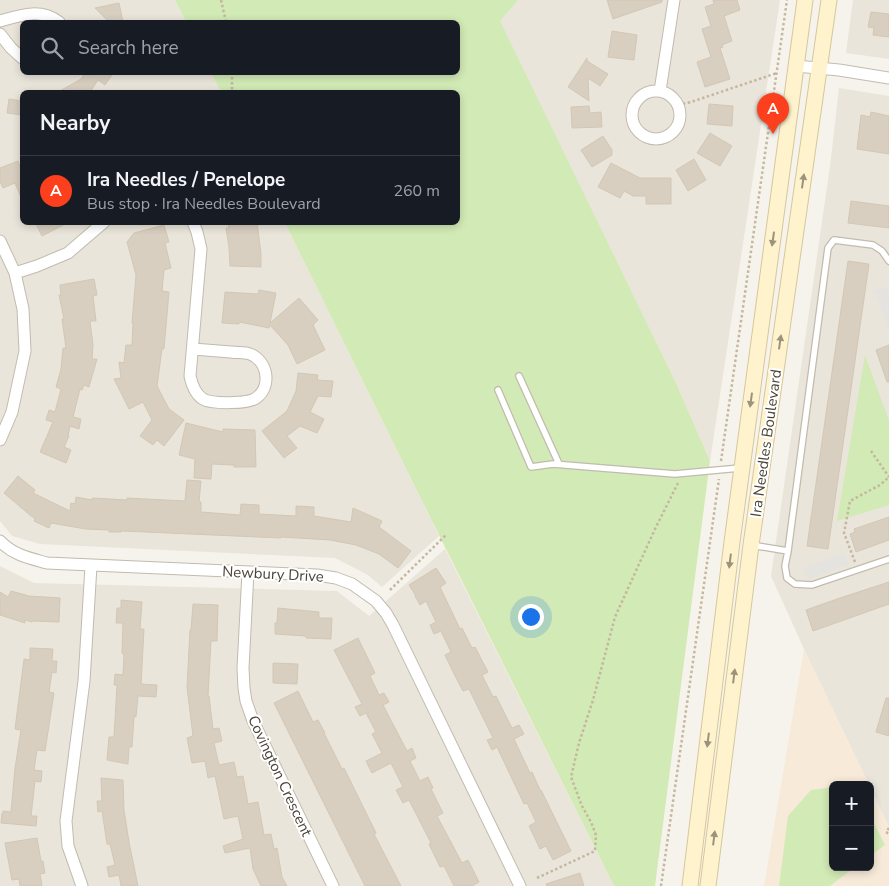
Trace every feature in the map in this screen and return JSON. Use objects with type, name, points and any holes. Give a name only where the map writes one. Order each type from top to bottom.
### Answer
[{"type":"main road","name":"Ira Needles Boulevard","points":[[690,886],[742,467],[805,0]]},
{"type":"main road","name":"Ira Needles Boulevard","points":[[708,886],[751,545],[829,0]]},
{"type":"street","points":[[660,91],[674,0]]},
{"type":"street","points":[[0,21],[35,13],[52,17],[56,20]]},
{"type":"street","points":[[0,34],[20,56]]},
{"type":"street","points":[[796,66],[839,70],[889,78]]},
{"type":"street","points":[[660,91],[671,95],[678,105],[681,114],[680,121],[675,130],[667,136],[660,139],[651,139],[635,128],[632,118],[633,108],[639,97],[648,92],[660,91]]},
{"type":"street","points":[[15,273],[68,253],[101,225]]},
{"type":"street","points":[[193,349],[249,354],[259,359],[265,368],[265,386],[256,399],[248,402],[212,402],[204,400],[192,386],[190,376],[201,249],[198,232],[194,225]]},
{"type":"street","points":[[0,241],[15,273],[23,309],[25,351],[12,412],[0,440]]},
{"type":"street","name":"Newbury Drive","points":[[0,542],[21,556],[47,563],[317,575],[336,578],[352,584],[376,601],[393,625],[520,886]]},
{"type":"street","points":[[82,886],[68,846],[66,821],[84,680],[91,566]]},
{"type":"street","name":"Covington Crescent","points":[[248,572],[243,668],[246,701],[253,721],[333,886]]},
{"type":"lane","points":[[889,261],[882,251],[873,245],[834,240],[828,248],[785,566],[788,578],[795,584],[812,585],[889,559]]},
{"type":"lane","points":[[519,376],[559,464]]},
{"type":"lane","points":[[498,390],[531,467],[559,464],[675,474],[742,467]]},
{"type":"lane","points":[[751,545],[788,551]]},
{"type":"path","points":[[221,0],[226,20]]},
{"type":"path","points":[[661,886],[787,0]]},
{"type":"path","points":[[678,105],[777,73]]},
{"type":"path","points":[[232,75],[232,90]]},
{"type":"path","points":[[858,570],[844,533],[850,501],[880,485],[889,477],[871,451]]},
{"type":"path","points":[[537,878],[595,851],[596,835],[571,777],[615,617],[683,473]]},
{"type":"path","points":[[390,590],[446,535]]},
{"type":"path","points":[[889,828],[886,832],[889,834]]},
{"type":"shaded area","points":[[0,0],[175,0],[185,20],[20,20],[20,75],[212,75],[220,90],[20,90],[20,225],[286,225],[439,536],[382,587],[368,575],[335,558],[40,544],[12,536],[0,521]]},
{"type":"shaded area","points":[[518,0],[780,0],[710,461],[676,383],[499,21]]},
{"type":"shaded area","points":[[853,0],[889,0],[889,59],[846,53]]},
{"type":"shaded area","points":[[839,88],[889,96],[889,827],[874,796],[874,781],[867,781],[771,576],[830,166]]},
{"type":"shaded area","points":[[886,286],[889,293],[889,330],[874,291]]},
{"type":"shaded area","points":[[445,549],[614,886],[0,886],[0,566],[34,583],[337,591],[369,616]]},
{"type":"shaded area","points":[[845,553],[849,564],[808,580],[803,568]]},
{"type":"shaded area","points":[[804,649],[867,781],[829,781],[829,871],[874,871],[874,796],[889,827],[889,886],[764,886]]},
{"type":"green space","points":[[175,0],[518,0],[500,21],[676,383],[710,461],[655,886],[614,886],[286,225],[460,225],[460,90],[220,90],[212,75],[460,75],[460,20],[185,20]]},
{"type":"green space","points":[[865,355],[889,421],[889,505],[837,521]]},
{"type":"green space","points":[[829,788],[829,871],[850,871],[830,886],[779,886],[788,816],[811,790]]},
{"type":"green space","points":[[874,823],[885,845],[874,853]]},
{"type":"building","points":[[607,0],[662,0],[662,2],[613,19]]},
{"type":"building","points":[[713,0],[737,0],[740,10],[724,16],[732,41],[722,45],[723,47],[720,48],[730,79],[705,87],[697,62],[711,57],[702,29],[711,26],[705,7],[714,4]]},
{"type":"building","points":[[119,3],[123,20],[107,20],[95,8]]},
{"type":"building","points":[[871,12],[889,14],[889,37],[873,35],[874,28],[868,27]]},
{"type":"building","points":[[612,31],[637,35],[634,60],[608,57]]},
{"type":"building","points":[[587,58],[587,61],[608,74],[600,86],[588,78],[589,101],[568,87]]},
{"type":"building","points":[[83,75],[112,75],[105,85],[98,80],[91,90],[62,90],[81,79]]},
{"type":"building","points":[[9,99],[20,101],[20,115],[7,113]]},
{"type":"building","points":[[709,104],[733,106],[732,126],[707,124]]},
{"type":"building","points":[[589,106],[590,113],[601,112],[602,127],[572,128],[571,107]]},
{"type":"building","points":[[871,112],[889,116],[889,154],[857,149],[861,115],[870,117]]},
{"type":"building","points":[[710,133],[732,146],[720,166],[697,153]]},
{"type":"building","points":[[603,136],[612,150],[612,155],[592,167],[581,150]]},
{"type":"building","points":[[694,159],[706,180],[688,191],[676,170]]},
{"type":"building","points":[[18,161],[20,166],[20,194],[15,183],[3,188],[0,181],[0,168]]},
{"type":"building","points":[[611,163],[640,178],[671,178],[671,204],[646,204],[646,196],[633,196],[624,191],[620,198],[598,187]]},
{"type":"building","points":[[851,201],[889,206],[889,228],[848,223]]},
{"type":"building","points":[[36,225],[63,225],[42,236]]},
{"type":"building","points":[[164,225],[169,242],[165,243],[171,268],[164,270],[162,291],[169,292],[164,349],[162,349],[157,386],[169,409],[184,420],[164,446],[157,440],[153,445],[140,436],[152,420],[143,402],[129,409],[114,379],[121,378],[119,362],[124,363],[126,345],[132,345],[136,275],[127,242],[134,233]]},
{"type":"building","points":[[228,225],[257,225],[261,267],[230,266],[226,228],[229,228]]},
{"type":"building","points":[[848,261],[869,264],[828,549],[807,546]]},
{"type":"building","points":[[94,279],[97,295],[93,296],[96,321],[90,321],[93,345],[92,359],[97,359],[89,387],[84,385],[82,390],[80,389],[73,417],[81,419],[79,429],[70,426],[69,436],[64,447],[71,450],[66,463],[40,452],[53,422],[46,420],[49,410],[55,412],[61,389],[56,387],[61,369],[63,348],[66,348],[62,319],[64,319],[59,295],[61,295],[60,285]]},
{"type":"building","points":[[259,290],[276,293],[270,323],[299,298],[318,320],[313,325],[325,350],[297,364],[288,345],[270,325],[269,328],[239,322],[239,324],[222,323],[225,292],[258,294]]},
{"type":"building","points":[[889,345],[889,382],[887,382],[876,350]]},
{"type":"building","points":[[298,373],[318,375],[317,380],[333,381],[331,397],[318,396],[310,412],[324,419],[317,433],[300,426],[287,436],[297,448],[284,458],[262,431],[287,411],[296,391]]},
{"type":"building","points":[[186,423],[223,432],[223,429],[255,430],[256,467],[212,464],[211,479],[194,478],[195,459],[179,455]]},
{"type":"building","points":[[18,476],[35,490],[33,493],[70,511],[71,503],[75,504],[76,497],[92,500],[92,498],[127,500],[127,498],[185,501],[187,480],[201,481],[199,502],[201,502],[201,512],[240,515],[241,504],[259,505],[259,514],[296,516],[296,506],[314,507],[314,516],[351,522],[353,508],[382,521],[379,527],[411,551],[398,568],[379,554],[356,545],[330,540],[109,532],[109,530],[86,529],[51,523],[49,528],[34,521],[35,518],[4,493]]},
{"type":"building","points":[[889,517],[889,540],[856,552],[850,534],[855,532],[854,529]]},
{"type":"building","points":[[436,568],[446,583],[440,587],[460,629],[462,628],[472,648],[475,647],[488,672],[482,675],[493,697],[496,696],[512,728],[519,725],[524,734],[514,739],[571,851],[553,860],[546,846],[540,849],[529,826],[536,822],[527,803],[524,804],[497,747],[492,750],[487,740],[493,738],[469,689],[463,691],[455,676],[445,655],[451,652],[441,631],[434,634],[430,625],[436,622],[426,601],[420,605],[409,585]]},
{"type":"building","points":[[889,582],[889,604],[813,631],[806,610]]},
{"type":"building","points":[[11,591],[29,596],[60,598],[59,622],[32,622],[25,620],[25,623],[0,615],[0,592],[8,597]]},
{"type":"building","points":[[121,600],[142,602],[140,629],[144,629],[141,684],[157,685],[156,697],[138,696],[128,764],[107,760],[109,737],[114,737],[117,685],[114,685],[115,674],[123,675],[123,623],[116,623],[117,608],[121,608]]},
{"type":"building","points":[[193,604],[218,605],[217,641],[211,641],[208,696],[213,729],[219,728],[222,741],[214,743],[219,765],[234,762],[237,777],[243,776],[248,804],[258,802],[264,835],[271,834],[274,849],[277,848],[282,877],[287,886],[261,886],[253,869],[250,848],[225,853],[223,846],[243,839],[238,816],[224,819],[215,776],[208,778],[205,761],[192,763],[187,738],[193,736],[187,687]]},
{"type":"building","points":[[278,608],[319,612],[319,618],[332,618],[331,639],[275,634]]},
{"type":"building","points":[[358,638],[375,673],[370,676],[379,695],[384,693],[389,702],[383,705],[407,751],[412,748],[416,758],[410,761],[420,781],[428,777],[433,788],[431,789],[443,813],[437,816],[462,863],[468,860],[479,882],[472,886],[454,886],[444,866],[440,867],[429,844],[431,843],[409,800],[403,803],[396,790],[403,787],[391,763],[372,773],[366,761],[382,753],[372,734],[376,732],[366,713],[360,716],[355,707],[362,704],[334,650]]},
{"type":"building","points":[[30,648],[53,649],[52,661],[57,661],[56,673],[52,672],[49,692],[54,693],[45,751],[37,750],[34,770],[42,771],[41,782],[35,781],[31,816],[37,816],[36,826],[1,823],[3,811],[11,812],[21,730],[15,729],[24,659],[30,660]]},
{"type":"building","points":[[273,663],[298,664],[297,684],[273,683]]},
{"type":"building","points":[[298,691],[313,722],[318,720],[342,769],[344,768],[376,833],[374,834],[401,886],[365,886],[274,703]]},
{"type":"building","points":[[886,698],[889,698],[889,736],[876,732]]},
{"type":"building","points":[[101,778],[123,780],[124,810],[138,886],[121,886],[119,875],[109,877],[107,867],[115,865],[110,844],[107,844],[102,811],[98,812],[97,801],[102,801]]},
{"type":"building","points":[[37,838],[45,873],[40,874],[42,886],[20,886],[19,879],[12,880],[5,843]]},
{"type":"building","points":[[580,873],[584,886],[547,886],[546,884]]},
{"type":"place","name":"Ira Needles / Penelope","points":[[773,134]]}]
